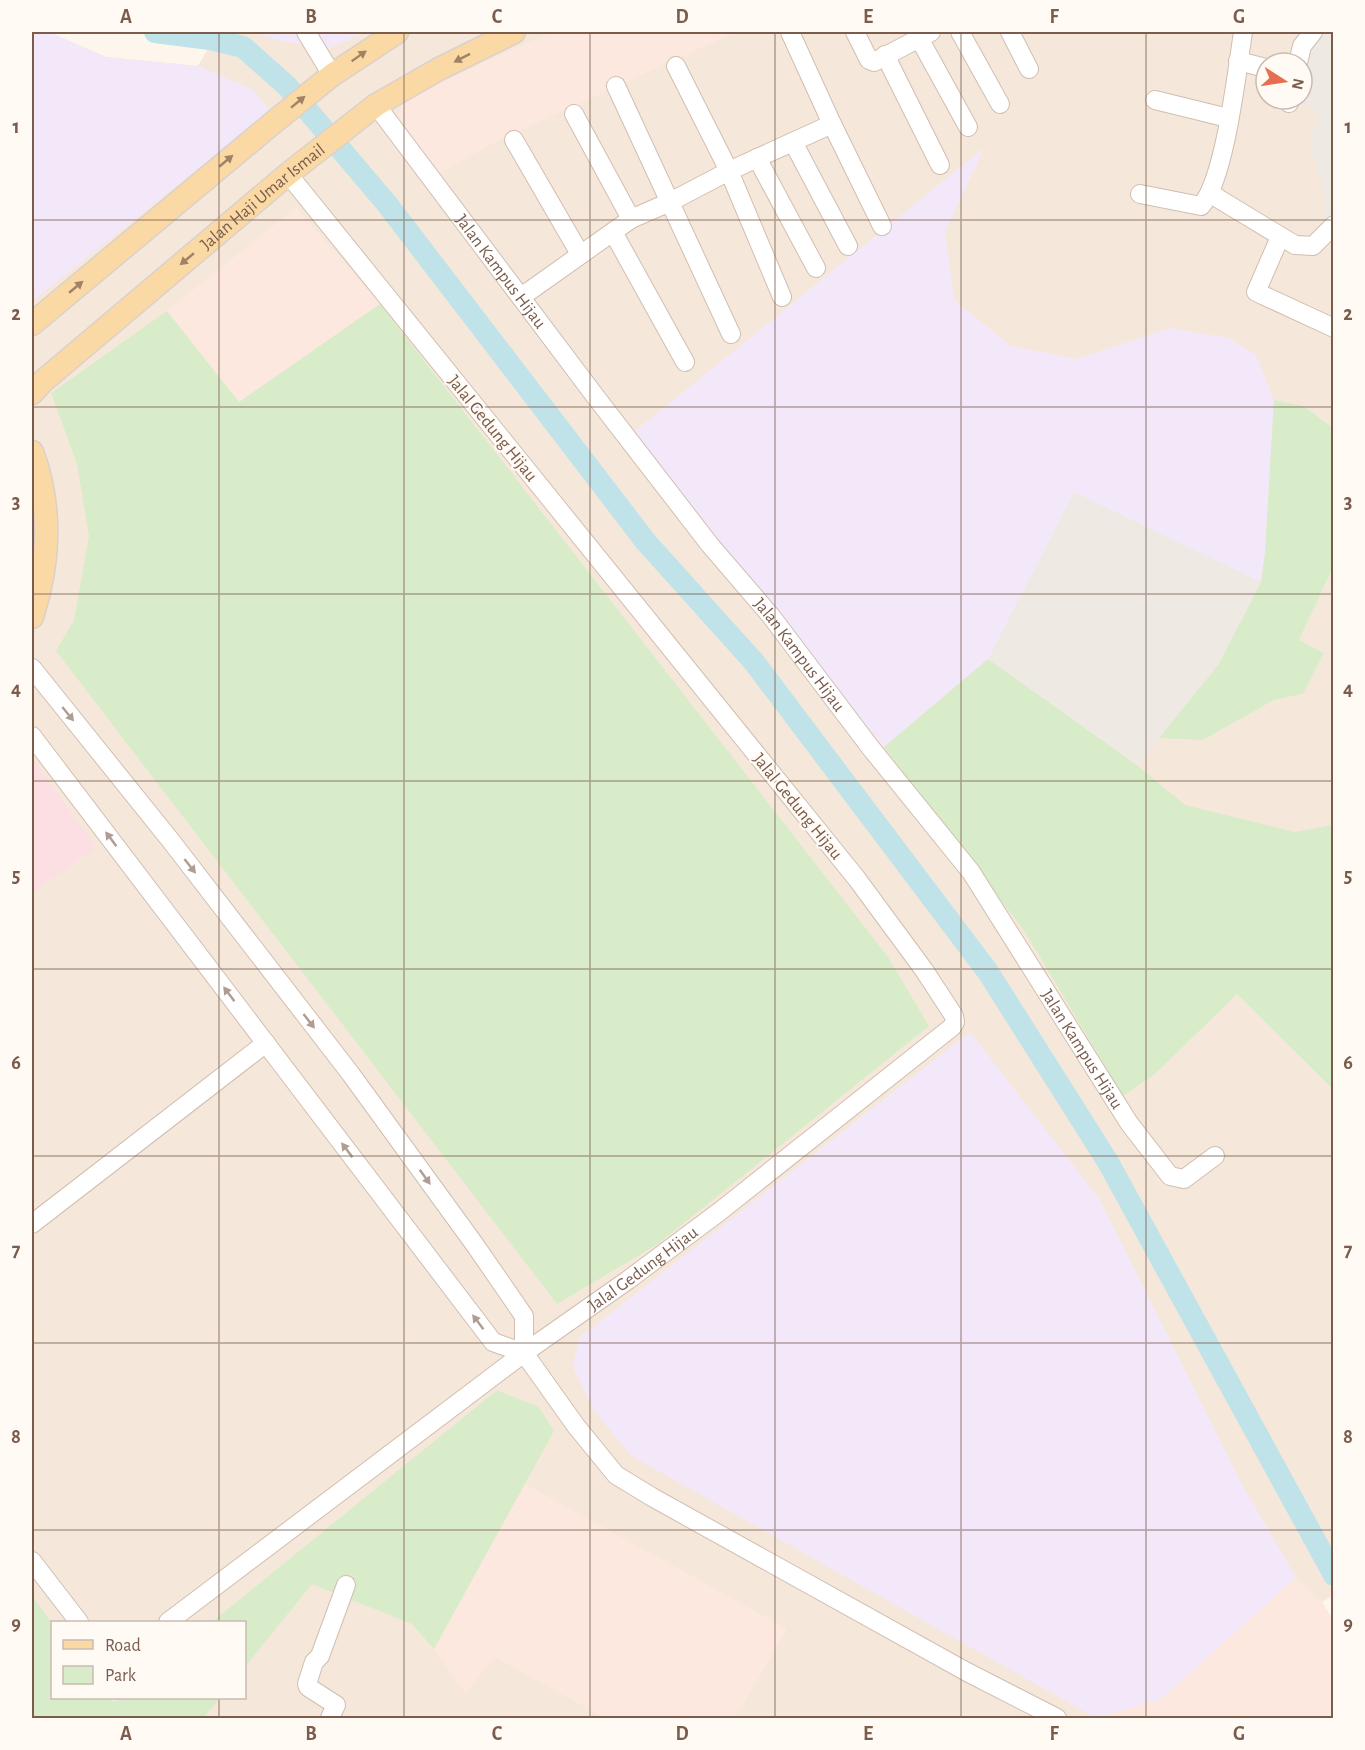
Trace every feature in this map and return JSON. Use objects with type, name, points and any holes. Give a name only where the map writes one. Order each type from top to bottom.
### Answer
[{"type":"main road","points":[[32,324],[273,122],[327,79],[397,32]]},
{"type":"main road","name":"Jalan Haji Umar Ismail","points":[[32,393],[42,382],[292,171],[376,105],[439,69],[514,32]]},
{"type":"main road","points":[[32,452],[38,468],[45,504],[47,542],[42,579],[32,617]]},
{"type":"street","points":[[306,32],[327,79]]},
{"type":"street","points":[[790,32],[882,226]]},
{"type":"street","points":[[855,32],[869,60],[874,62],[925,35],[968,127]]},
{"type":"street","points":[[960,32],[1000,104]]},
{"type":"street","points":[[1010,32],[1029,69]]},
{"type":"street","points":[[1140,194],[1202,206],[1211,193],[1218,171],[1243,32]]},
{"type":"street","points":[[1301,51],[1313,32]]},
{"type":"street","points":[[885,55],[940,165]]},
{"type":"street","points":[[1238,61],[1254,65]]},
{"type":"street","points":[[676,66],[729,171],[782,297]]},
{"type":"street","points":[[616,86],[731,334]]},
{"type":"street","points":[[1155,100],[1228,118]]},
{"type":"street","name":"Jalan Kampus Hijau","points":[[376,105],[710,545],[771,616],[870,747],[971,872],[1129,1123],[1157,1161],[1170,1176],[1184,1179],[1215,1156]]},
{"type":"street","points":[[574,114],[631,219]]},
{"type":"street","points":[[521,297],[631,219],[832,124]]},
{"type":"street","points":[[514,140],[580,254]]},
{"type":"street","points":[[793,142],[848,246]]},
{"type":"street","points":[[757,158],[816,268]]},
{"type":"street","name":"Jalal Gedung Hijau","points":[[292,171],[857,879],[924,970],[955,1019],[952,1027],[718,1212],[628,1280],[524,1353]]},
{"type":"street","points":[[1211,193],[1295,245],[1313,246],[1334,225]]},
{"type":"street","points":[[613,232],[685,362]]},
{"type":"street","points":[[1280,237],[1256,292],[1334,328]]},
{"type":"street","points":[[32,669],[171,841],[350,1073],[475,1245],[524,1316],[524,1353]]},
{"type":"street","points":[[32,736],[494,1342],[524,1353],[576,1426],[616,1475],[957,1666],[1057,1719]]},
{"type":"street","points":[[32,1224],[266,1043]]},
{"type":"street","points":[[171,1621],[524,1353]]},
{"type":"street","points":[[32,1561],[77,1621]]},
{"type":"street","points":[[330,1719],[336,1705],[308,1688],[307,1684],[346,1586]]},
{"type":"shaded area","points":[[32,32],[49,32],[106,57],[198,66],[218,32],[1323,32],[1304,51],[1254,51],[1254,111],[1314,111],[1314,109],[1321,111],[1310,142],[1324,191],[1324,222],[1333,226],[1333,428],[1304,406],[1261,582],[1203,740],[1274,700],[1303,694],[1299,640],[1333,568],[1334,1595],[1322,1602],[1333,1620],[1333,1718],[32,1718]]},
{"type":"shaded area","points":[[32,32],[49,32],[106,57],[199,66],[253,90],[270,111],[32,301]]},
{"type":"shaded area","points":[[253,32],[366,32],[329,48],[281,41]]},
{"type":"shaded area","points":[[552,32],[736,32],[501,139],[426,180],[397,116],[404,99]]},
{"type":"shaded area","points":[[1323,32],[1333,32],[1333,226],[1324,222],[1324,191],[1310,142],[1321,111],[1314,109],[1314,51],[1304,51]]},
{"type":"shaded area","points":[[984,148],[945,232],[954,300],[1011,346],[1076,359],[1170,328],[1228,338],[1256,355],[1274,400],[1265,553],[1261,582],[1074,492],[988,659],[884,747],[712,533],[629,436]]},
{"type":"shaded area","points":[[296,208],[380,304],[239,403],[167,311]]},
{"type":"shaded area","points":[[1074,491],[1261,582],[1219,664],[1138,766],[988,659]]},
{"type":"shaded area","points":[[32,758],[96,847],[32,893]]},
{"type":"shaded area","points":[[970,1032],[1100,1200],[1240,1481],[1296,1577],[1161,1699],[1096,1718],[632,1456],[594,1411],[573,1367],[579,1338]]},
{"type":"shaded area","points":[[525,1484],[787,1629],[735,1718],[605,1718],[495,1657],[465,1693],[434,1649]]},
{"type":"shaded area","points":[[1296,1577],[1321,1602],[1333,1620],[1333,1718],[1096,1718],[1161,1699]]},
{"type":"green space","points":[[380,304],[888,957],[929,1026],[658,1244],[557,1304],[56,651],[74,620],[89,536],[77,464],[51,393],[167,311],[239,402]]},
{"type":"green space","points":[[1274,400],[1304,406],[1333,428],[1333,568],[1299,640],[1324,653],[1303,694],[1274,700],[1203,740],[1159,738],[1219,664],[1261,582],[1265,553]]},
{"type":"green space","points":[[988,659],[1138,766],[1185,805],[1295,832],[1333,825],[1333,1089],[1237,994],[1155,1074],[1123,1096],[1025,932],[884,747]]},
{"type":"green space","points":[[497,1390],[539,1407],[554,1431],[434,1649],[412,1624],[312,1584],[246,1666],[246,1621],[213,1621]]},
{"type":"green space","points":[[32,1596],[51,1622],[51,1699],[111,1699],[114,1702],[118,1699],[219,1699],[203,1718],[32,1718]]},
{"type":"waterway","points":[[155,32],[210,39],[243,47],[287,86],[387,204],[646,542],[754,662],[988,972],[1108,1162],[1334,1575]]}]
